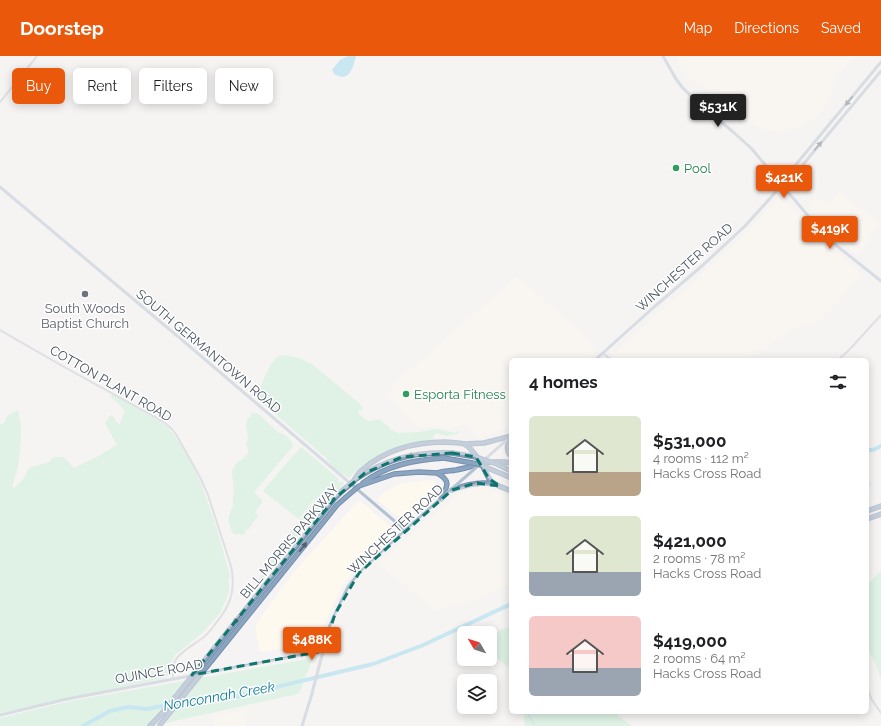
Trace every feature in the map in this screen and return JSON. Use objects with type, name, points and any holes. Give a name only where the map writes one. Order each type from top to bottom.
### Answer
[{"type":"highway","points":[[353,482],[361,470],[373,462],[396,450],[409,446],[448,442],[465,444],[484,443],[509,437]]},
{"type":"highway","points":[[509,441],[507,451],[509,454]]},
{"type":"highway","points":[[465,444],[481,463],[489,479],[493,483],[509,490]]},
{"type":"highway","name":"BILL MORRIS PARKWAY","points":[[150,726],[166,709],[335,498],[365,473],[377,466],[402,457],[425,453],[452,453],[476,457],[509,470]]},
{"type":"highway","name":"BILL MORRIS PARKWAY","points":[[159,726],[337,505],[359,486],[377,474],[404,463],[444,458],[478,464],[509,477]]},
{"type":"highway","points":[[359,486],[394,474],[419,472],[437,473],[454,471],[481,463],[497,461],[509,463]]},
{"type":"highway","points":[[437,473],[444,477],[447,484],[441,499]]},
{"type":"highway","points":[[452,490],[476,483],[500,486]]},
{"type":"highway","points":[[869,510],[881,506]]},
{"type":"highway","points":[[869,518],[881,514]]},
{"type":"main road","points":[[663,56],[682,87],[751,148],[820,230],[881,281]]},
{"type":"main road","name":"WINCHESTER ROAD","points":[[782,185],[785,178],[881,62]]},
{"type":"main road","name":"WINCHESTER ROAD","points":[[597,358],[746,226],[782,185],[789,180],[881,71]]},
{"type":"main road","name":"SOUTH GERMANTOWN ROAD","points":[[0,187],[405,530]]},
{"type":"main road","name":"WINCHESTER ROAD","points":[[302,726],[335,614],[348,587],[359,573],[405,530],[452,490],[509,438]]},
{"type":"main road","name":"QUINCE ROAD","points":[[0,715],[67,699],[323,651]]},
{"type":"street","points":[[0,102],[37,56]]},
{"type":"street","points":[[840,358],[881,315]]},
{"type":"street","name":"COTTON PLANT ROAD","points":[[0,330],[164,422],[177,436],[200,477],[208,495],[231,566],[233,588],[224,613],[214,626],[205,636],[176,658],[173,664],[173,679]]},
{"type":"street","points":[[603,353],[609,358]]},
{"type":"street","points":[[869,693],[881,713]]},
{"type":"highlighted area","points":[[452,453],[476,457],[489,479],[500,486],[476,483],[452,490],[359,573],[335,614],[323,651],[192,675],[335,498],[365,473],[402,457]]},
{"type":"shaded area","points":[[677,56],[857,56],[851,60],[837,75],[834,87],[825,107],[817,116],[801,127],[786,132],[759,128],[744,118],[722,94],[705,88],[689,79],[679,66]]},
{"type":"shaded area","points":[[839,191],[880,224],[870,235],[872,237],[857,255],[828,231],[807,207],[815,196],[828,205]]},
{"type":"shaded area","points":[[780,197],[783,197],[815,233],[862,274],[837,303],[816,323],[796,327],[749,358],[614,358],[612,356],[657,314],[737,242]]},
{"type":"shaded area","points":[[517,276],[580,330],[595,349],[595,352],[589,358],[509,358],[509,427],[479,439],[465,423],[448,429],[431,427],[417,428],[386,394],[403,375]]},
{"type":"shaded area","points":[[433,480],[436,483],[436,494],[405,522],[377,500],[385,492],[402,483]]},
{"type":"shaded area","points":[[481,487],[489,488],[509,497],[509,585],[473,601],[434,610],[378,563],[459,494],[470,489]]},
{"type":"shaded area","points":[[359,500],[391,527],[393,531],[392,535],[362,562],[343,585],[330,611],[319,642],[260,652],[255,626],[277,594],[302,563]]},
{"type":"shaded area","points":[[243,710],[247,726],[214,726],[212,717]]},
{"type":"green space","points":[[282,355],[299,358],[312,364],[360,404],[362,410],[359,410],[358,414],[367,420],[381,420],[391,430],[399,433],[436,429],[456,433],[457,430],[458,434],[447,436],[436,433],[434,439],[407,444],[383,453],[360,467],[349,478],[335,469],[325,457],[261,401],[260,390],[267,373],[274,360]]},
{"type":"green space","points":[[112,394],[166,425],[181,445],[202,486],[217,529],[230,576],[228,580],[229,593],[220,613],[202,633],[175,655],[169,666],[168,675],[165,678],[0,713],[0,424],[4,423],[7,416],[17,410],[20,423],[21,440],[13,489],[24,478],[29,468],[49,462],[54,457],[63,457],[74,468],[117,445],[105,423],[111,415],[121,425],[120,423],[125,411],[110,397]]},
{"type":"green space","points":[[252,413],[257,413],[260,415],[279,433],[288,437],[293,446],[254,492],[263,501],[255,512],[258,516],[248,530],[245,530],[246,532],[243,535],[235,535],[232,532],[229,523],[234,491],[232,472],[235,465],[248,453],[246,444],[248,439],[246,424]]},
{"type":"green space","points":[[301,447],[338,478],[339,479],[337,482],[343,482],[344,484],[325,501],[255,589],[263,572],[264,565],[316,499],[315,498],[299,519],[263,491]]},
{"type":"green space","points":[[881,570],[881,679],[869,651],[869,583]]},
{"type":"green space","points":[[509,627],[509,667],[497,658],[497,631]]},
{"type":"green space","points":[[313,658],[299,693],[295,695],[152,726],[0,726],[0,718],[71,701]]},
{"type":"green space","points":[[524,714],[616,714],[632,726],[525,726]]},
{"type":"water","points":[[348,56],[356,56],[351,71],[343,77],[336,75],[332,70],[340,60]]},
{"type":"waterway","name":"Nonconnah Creek","points":[[869,450],[873,450],[881,446]]},
{"type":"waterway","name":"Nonconnah Creek","points":[[83,726],[110,711],[128,707],[147,709],[209,697],[234,697],[373,664],[421,646],[509,605]]},
{"type":"waterway","points":[[528,714],[534,724]]},
{"type":"place","name":"Pool","points":[[676,168]]},
{"type":"place","name":"South Woods Baptist Church","points":[[85,294]]},
{"type":"place","name":"Esporta Fitness","points":[[406,394]]}]
